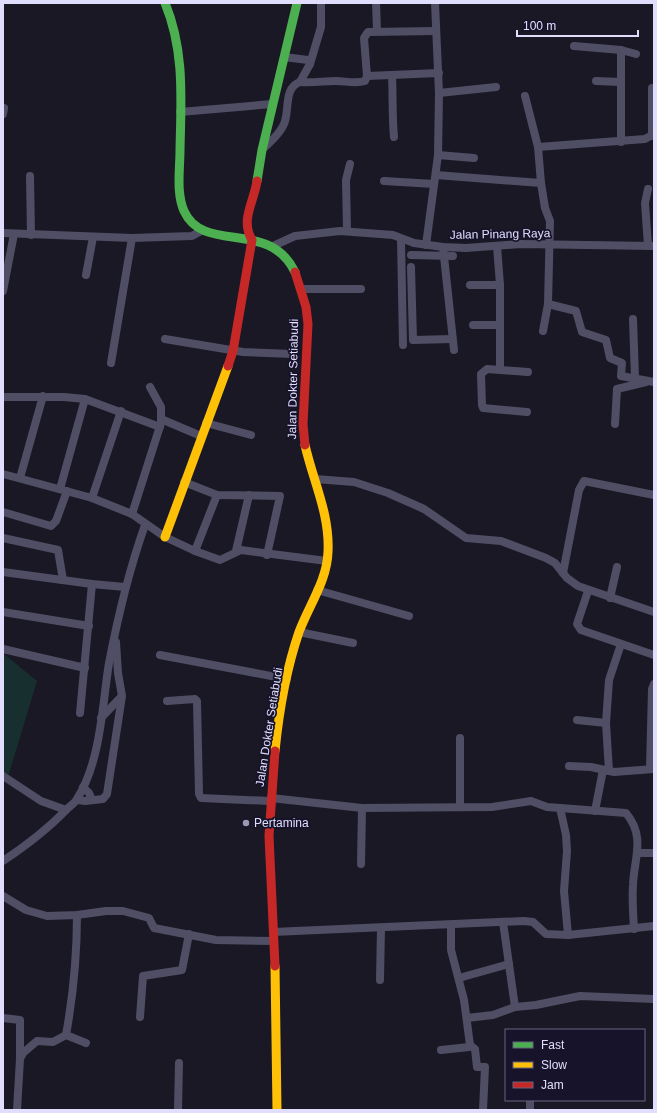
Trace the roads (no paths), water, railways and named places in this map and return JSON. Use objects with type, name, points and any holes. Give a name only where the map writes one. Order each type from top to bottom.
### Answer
[{"type":"main road","points":[[165,3],[178,40],[180,182],[182,203],[189,220],[201,231]]},
{"type":"main road","points":[[165,537],[233,351],[244,279],[252,240],[247,232],[248,213],[255,196],[262,150],[272,104],[297,3]]},
{"type":"main road","name":"Jalan Dokter Setiabudi","points":[[201,231],[252,240],[273,246],[283,253],[288,259],[302,289],[306,305],[307,329],[303,440],[308,462],[318,479],[327,534],[327,561],[317,590],[299,632],[287,679],[275,754],[270,800],[268,835],[274,937],[277,1110]]},
{"type":"street","points":[[262,150],[281,131],[285,123],[290,90],[300,82],[310,64],[321,27],[322,3]]},
{"type":"street","points":[[376,3],[377,30]]},
{"type":"street","points":[[426,245],[438,155],[439,73],[435,3]]},
{"type":"street","points":[[300,82],[315,84],[334,81],[361,82],[365,80],[367,76],[364,38],[368,32],[377,30],[436,31]]},
{"type":"street","points":[[574,46],[621,50],[636,54]]},
{"type":"street","points":[[620,142],[621,50]]},
{"type":"street","points":[[284,57],[308,60],[310,64]]},
{"type":"street","points":[[367,76],[439,73]]},
{"type":"street","points":[[392,75],[394,103],[392,113],[394,136]]},
{"type":"street","points":[[596,81],[621,82]]},
{"type":"street","points":[[439,93],[496,87]]},
{"type":"street","points":[[538,147],[620,142],[645,139],[653,135],[652,88]]},
{"type":"street","points":[[525,96],[538,147],[541,183],[550,221],[548,304],[543,331]]},
{"type":"street","points":[[180,112],[272,104]]},
{"type":"street","points":[[438,155],[474,158]]},
{"type":"street","points":[[348,232],[346,180],[350,164]]},
{"type":"street","points":[[436,175],[541,183]]},
{"type":"street","points":[[30,176],[31,235]]},
{"type":"street","points":[[384,181],[434,184]]},
{"type":"street","points":[[648,189],[645,203],[651,246]]},
{"type":"street","points":[[3,233],[132,238],[192,236],[201,231]]},
{"type":"street","name":"Jalan Pinang Raya","points":[[273,246],[295,236],[348,232],[394,236],[426,245],[443,247],[550,244],[651,246]]},
{"type":"street","points":[[3,291],[14,234]]},
{"type":"street","points":[[86,275],[93,237]]},
{"type":"street","points":[[111,363],[132,238]]},
{"type":"street","points":[[401,239],[403,346]]},
{"type":"street","points":[[497,246],[500,285],[500,369]]},
{"type":"street","points":[[443,247],[454,350]]},
{"type":"street","points":[[411,254],[444,257],[453,256]]},
{"type":"street","points":[[411,267],[413,340],[452,339]]},
{"type":"street","points":[[470,285],[500,285]]},
{"type":"street","points":[[302,289],[361,289]]},
{"type":"street","points":[[548,304],[576,311],[582,332],[606,340],[610,358],[622,363],[621,376],[652,381]]},
{"type":"street","points":[[633,319],[635,378]]},
{"type":"street","points":[[473,325],[500,325]]},
{"type":"street","points":[[165,340],[233,351],[292,354]]},
{"type":"street","points":[[527,412],[485,409],[482,405],[481,374],[487,369],[528,372]]},
{"type":"street","points":[[615,424],[617,389],[652,381]]},
{"type":"street","points":[[132,514],[160,427],[161,407],[150,387]]},
{"type":"street","points":[[3,406],[5,397],[43,396],[85,399],[121,411],[160,427]]},
{"type":"street","points":[[20,478],[43,396]]},
{"type":"street","points":[[3,512],[50,526],[56,521],[85,399]]},
{"type":"street","points":[[92,498],[121,411]]},
{"type":"street","points":[[161,419],[201,436]]},
{"type":"street","points":[[206,423],[250,435]]},
{"type":"street","points":[[3,474],[92,498],[132,514],[165,537],[195,551],[220,560],[226,559],[236,551],[249,495]]},
{"type":"street","points":[[318,479],[354,482],[388,493],[424,508],[466,538],[501,541],[517,547],[555,563],[571,582],[588,591],[654,612]]},
{"type":"street","points":[[563,573],[579,490],[584,481],[654,495]]},
{"type":"street","points":[[184,482],[217,495],[280,496],[267,555]]},
{"type":"street","points":[[195,551],[217,495]]},
{"type":"street","points":[[3,861],[37,838],[58,821],[76,800],[83,787],[90,767],[102,718],[125,587],[145,524]]},
{"type":"street","points":[[3,538],[58,550],[63,580]]},
{"type":"street","points":[[236,551],[327,561]]},
{"type":"street","points":[[610,598],[617,567]]},
{"type":"street","points":[[3,572],[125,587]]},
{"type":"street","points":[[80,713],[92,584]]},
{"type":"street","points":[[317,590],[409,616]]},
{"type":"street","points":[[588,591],[577,626],[581,630],[589,634],[654,654]]},
{"type":"street","points":[[3,612],[88,626]]},
{"type":"street","points":[[299,632],[353,643]]},
{"type":"street","points":[[76,800],[103,799],[107,794],[122,696],[115,638]]},
{"type":"street","points":[[595,811],[606,771],[606,723],[609,680],[621,644]]},
{"type":"street","points":[[3,649],[85,668]]},
{"type":"street","points":[[160,655],[287,679]]},
{"type":"street","points":[[569,766],[591,767],[606,771],[652,769],[652,689],[654,684]]},
{"type":"street","points":[[102,718],[122,696]]},
{"type":"street","points":[[167,701],[195,699],[197,701],[199,794],[201,798],[270,800],[362,808],[492,807],[531,801],[547,807],[626,813],[634,827],[638,853],[632,887],[634,929]]},
{"type":"street","points":[[577,720],[606,723]]},
{"type":"street","points":[[460,738],[460,807]]},
{"type":"street","points":[[3,776],[41,801],[66,810]]},
{"type":"street","points":[[83,787],[89,793],[92,800]]},
{"type":"street","points":[[361,864],[362,808]]},
{"type":"street","points":[[560,808],[566,835],[567,851],[564,891],[568,935]]},
{"type":"street","points":[[638,853],[654,853]]},
{"type":"street","points":[[3,896],[26,910],[37,914],[57,917],[98,911],[123,911],[149,918],[156,929],[216,940],[274,937],[381,928],[503,922],[533,922],[546,934],[568,935],[654,926]]},
{"type":"street","points":[[66,1035],[74,966],[77,955],[77,915]]},
{"type":"street","points":[[503,922],[515,1007]]},
{"type":"street","points":[[451,924],[451,950],[468,1018],[470,1045],[475,1049],[477,1067],[485,1067],[482,1110]]},
{"type":"street","points":[[380,980],[381,928]]},
{"type":"street","points":[[140,1017],[143,976],[182,970],[189,934]]},
{"type":"street","points":[[459,978],[509,964]]},
{"type":"street","points":[[468,1018],[493,1015],[515,1007],[536,1005],[580,996],[654,999]]},
{"type":"street","points":[[3,1018],[20,1020],[20,1059],[17,1110]]},
{"type":"street","points":[[66,1035],[86,1043]]},
{"type":"street","points":[[20,1059],[23,1053],[37,1041],[53,1042],[66,1035]]},
{"type":"street","points":[[441,1050],[469,1047],[470,1045]]},
{"type":"street","points":[[178,1110],[179,1063]]},
{"type":"place","name":"Pertamina","points":[[246,823]]}]
